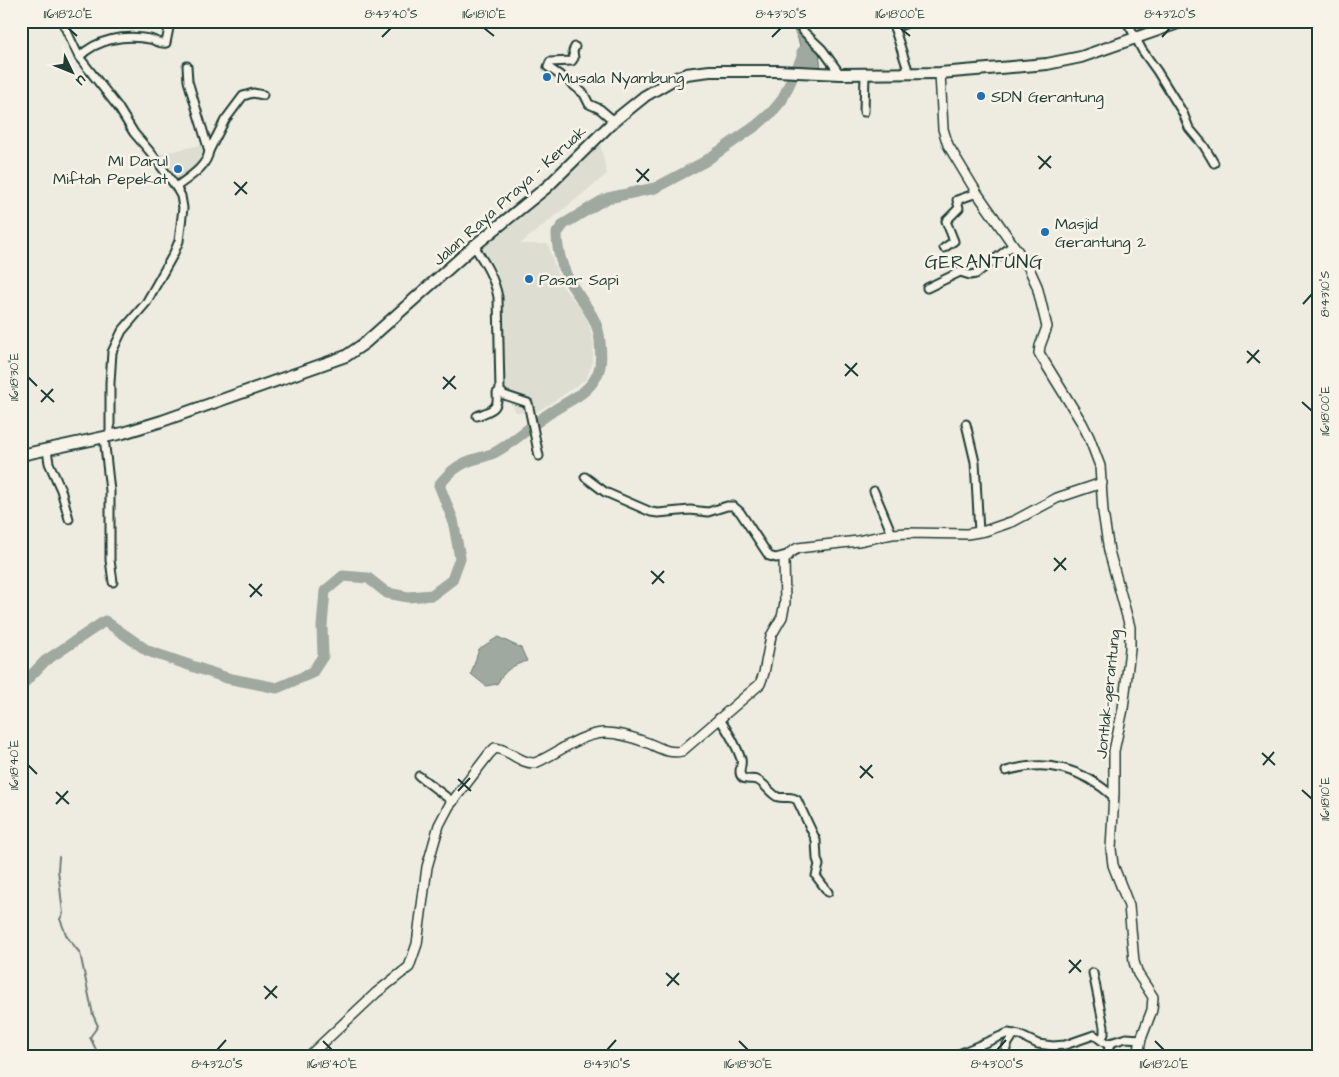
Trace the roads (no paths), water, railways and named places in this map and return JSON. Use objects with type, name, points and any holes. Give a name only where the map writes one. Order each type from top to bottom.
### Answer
[{"type":"main road","name":"Jalan Raya Praya - Keruak","points":[[21,455],[107,436],[162,421],[346,356],[366,343],[474,246],[536,196],[614,122],[645,96],[686,74],[710,70],[840,74],[940,73],[1057,62],[1081,57],[1184,21]]},
{"type":"street","points":[[62,21],[79,57],[118,107],[134,134],[152,154],[176,187],[181,196],[183,208],[179,241],[146,303],[122,332],[112,352],[107,436],[110,491],[110,553],[113,582]]},
{"type":"street","points":[[79,57],[94,45],[103,41],[122,38],[147,39],[158,43],[166,42],[169,28],[168,21]]},
{"type":"street","points":[[796,21],[804,32],[822,49],[840,74]]},
{"type":"street","points":[[863,21],[868,21]]},
{"type":"street","points":[[909,73],[893,25],[912,21]]},
{"type":"street","points":[[1125,21],[1183,113],[1189,128],[1204,146],[1214,163]]},
{"type":"street","points":[[575,47],[572,61],[550,62],[548,67],[584,94],[589,104],[600,109],[614,122]]},
{"type":"street","points":[[187,66],[188,81],[209,151]]},
{"type":"street","name":"Jontlak-gerantung","points":[[940,73],[944,136],[952,153],[977,192],[1031,270],[1047,327],[1039,353],[1089,438],[1100,466],[1103,512],[1109,551],[1130,627],[1123,710],[1114,750],[1111,857],[1129,906],[1134,962],[1138,974],[1153,997],[1152,1010],[1141,1039],[1138,1056]]},
{"type":"street","points":[[864,112],[865,74]]},
{"type":"street","points":[[176,187],[205,162],[225,120],[243,96],[262,95]]},
{"type":"street","points":[[944,248],[954,240],[946,221],[959,208],[957,200],[977,192]]},
{"type":"street","points":[[474,246],[492,275],[498,297],[500,391],[497,393],[498,403],[495,408],[477,416]]},
{"type":"street","points":[[927,288],[960,272],[970,275],[976,274],[1013,246]]},
{"type":"street","points":[[500,391],[504,395],[528,403],[539,456]]},
{"type":"street","points":[[966,424],[975,462],[979,532]]},
{"type":"street","points":[[47,450],[49,463],[61,490],[69,519]]},
{"type":"street","points":[[585,477],[606,492],[651,512],[690,510],[708,512],[733,506],[740,512],[769,556],[776,558],[787,555],[798,548],[858,542],[892,534],[967,534],[979,532],[1014,521],[1057,498],[1102,483]]},
{"type":"street","points":[[874,492],[892,534]]},
{"type":"street","points":[[309,1056],[343,1022],[391,980],[407,969],[411,962],[419,933],[424,886],[438,825],[453,802],[495,748],[528,763],[535,763],[579,740],[595,734],[608,733],[634,739],[666,751],[676,752],[687,748],[719,718],[758,687],[762,680],[771,636],[782,617],[785,603],[784,562],[787,555]]},
{"type":"street","points":[[719,718],[736,744],[741,758],[742,766],[740,772],[743,778],[759,781],[778,796],[797,800],[816,840],[819,865],[816,876],[828,892]]},
{"type":"street","points":[[1006,771],[1027,765],[1059,768],[1090,778],[1114,796]]},
{"type":"street","points":[[419,776],[453,802]]},
{"type":"street","points":[[1093,974],[1104,1027],[1104,1034],[1101,1040]]},
{"type":"street","points":[[954,1056],[1008,1033],[1038,1044],[1053,1046],[1065,1045],[1094,1036],[1107,1044],[1126,1038],[1141,1039]]},
{"type":"street","points":[[1004,1056],[1014,1034]]},
{"type":"street","points":[[1107,1056],[1110,1043]]},
{"type":"waterway","points":[[21,686],[45,661],[105,621],[148,651],[227,678],[277,688],[312,673],[323,656],[322,626],[325,591],[343,576],[368,578],[387,593],[408,597],[432,595],[452,580],[460,558],[453,520],[439,485],[458,467],[494,453],[545,416],[578,396],[589,387],[599,371],[601,354],[599,333],[593,318],[565,272],[559,253],[557,233],[564,224],[608,198],[655,188],[704,162],[757,125],[782,100],[802,57],[802,52]]},
{"type":"waterway","points":[[59,857],[58,870],[63,914],[60,919],[67,937],[80,953],[93,1015],[98,1026],[90,1037],[99,1056]]},
{"type":"place","name":"Musala Nyambung","points":[[547,77]]},
{"type":"place","name":"SDN Gerantung","points":[[981,96]]},
{"type":"place","name":"MI Darul Miftah Pepekat","points":[[178,169]]},
{"type":"place","name":"Masjid Gerantung 2","points":[[1045,232]]},
{"type":"place","name":"Pasar Sapi","points":[[529,279]]},
{"type":"district","name":"GERANTUNG","points":[[984,261]]}]
